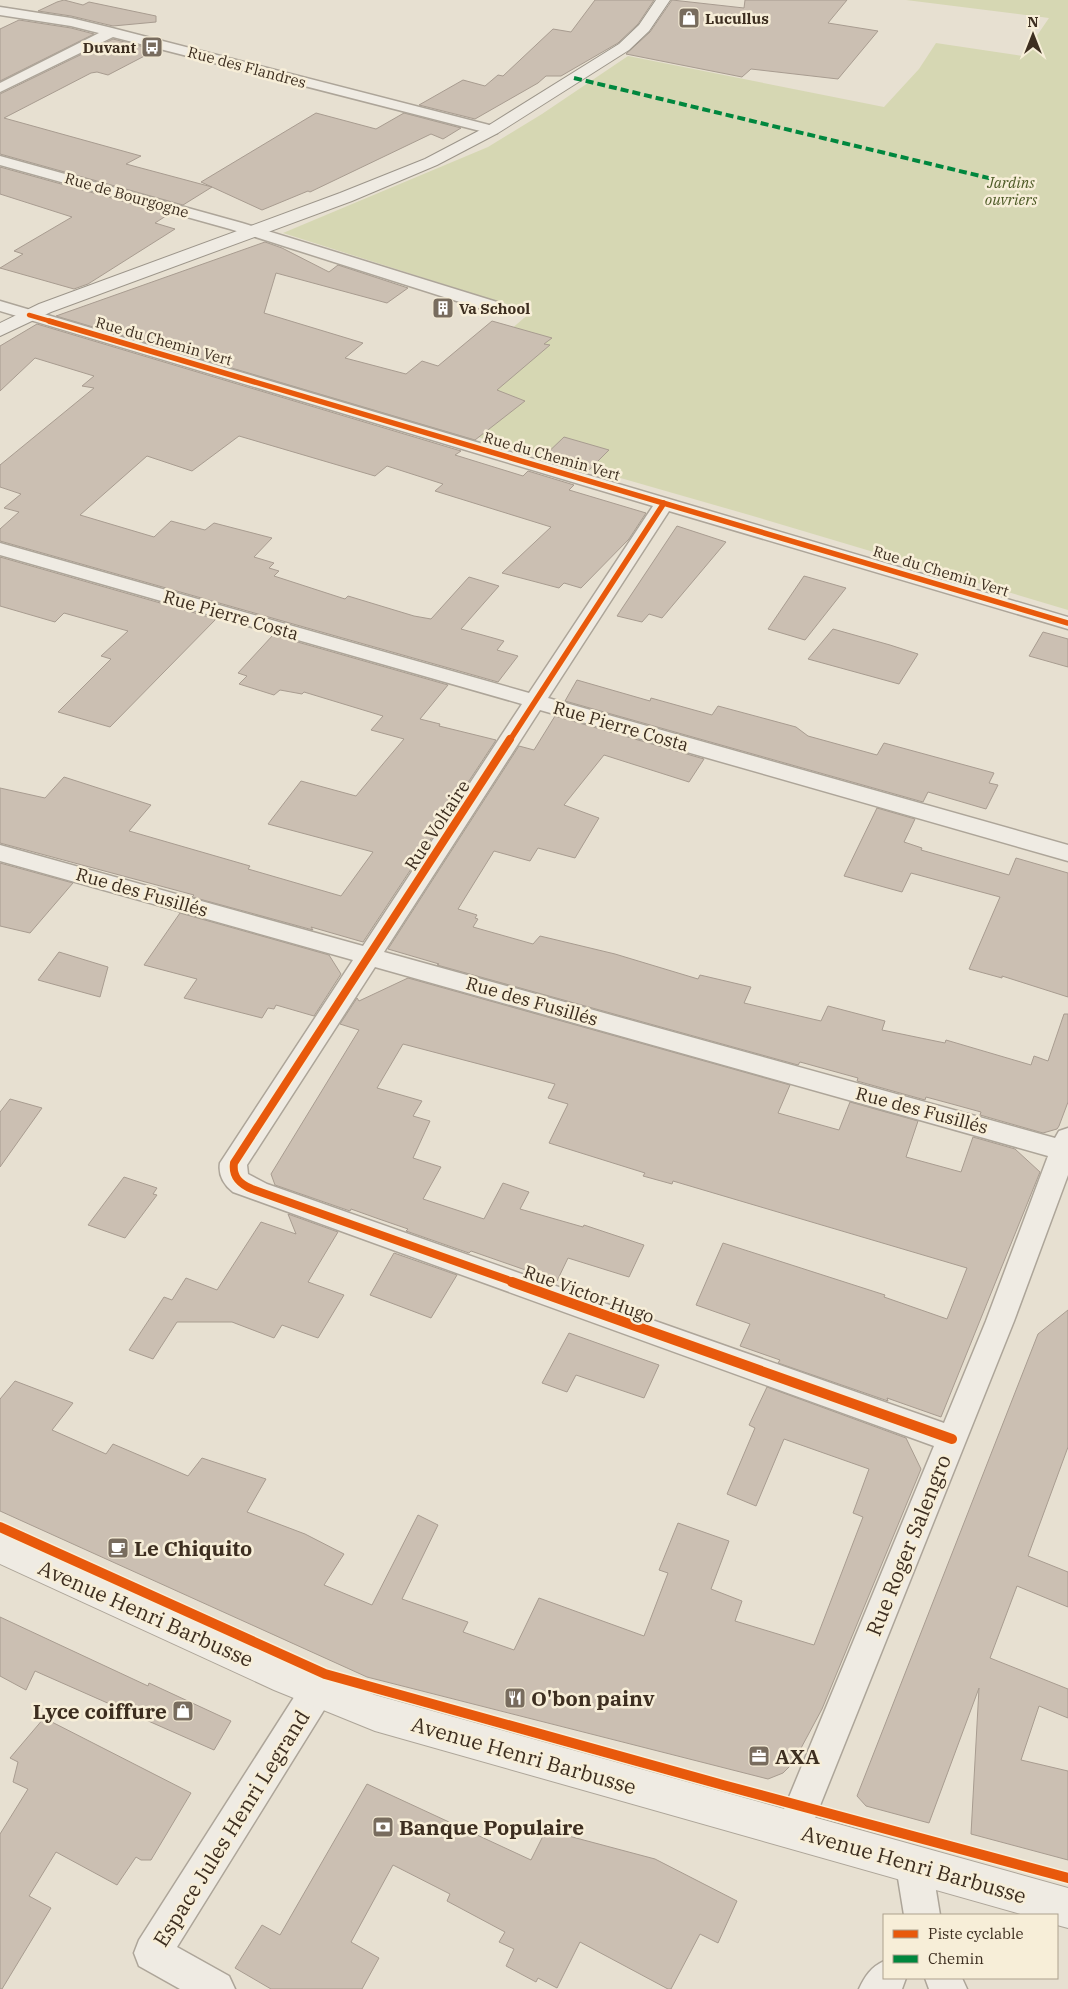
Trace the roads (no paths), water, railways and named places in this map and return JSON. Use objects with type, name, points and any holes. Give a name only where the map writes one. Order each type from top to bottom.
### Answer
[{"type":"main road","points":[[0,330],[29,315],[253,232],[422,166],[492,130],[632,41],[664,0]]},
{"type":"main road","name":"Avenue Henri Barbusse","points":[[0,1547],[317,1691],[375,1712],[417,1726],[1068,1908]]},
{"type":"street","name":"Rue des Flandres","points":[[0,11],[62,19],[492,130]]},
{"type":"street","points":[[0,88],[112,32]]},
{"type":"street","name":"Rue de Bourgogne","points":[[0,160],[253,232],[491,306]]},
{"type":"street","name":"Rue du Chemin Vert","points":[[0,306],[1068,623]]},
{"type":"street","name":"Rue Voltaire","points":[[234,1163],[664,503]]},
{"type":"street","name":"Rue Pierre Costa","points":[[0,549],[1068,854]]},
{"type":"street","name":"Rue des Fusillés","points":[[0,853],[1066,1147]]},
{"type":"street","name":"Rue Roger Salengro","points":[[793,1830],[1000,1321],[1066,1147]]},
{"type":"street","name":"Rue Victor Hugo","points":[[234,1163],[232,1169],[239,1183],[257,1191],[952,1439]]},
{"type":"street","name":"Espace Jules Henri Legrand","points":[[216,1989],[152,1953],[317,1691]]},
{"type":"street","points":[[914,1866],[922,1914]]},
{"type":"street","points":[[878,1989],[887,1979]]},
{"type":"place","name":"Lucullus","points":[[689,18]]},
{"type":"place","name":"Duvant","points":[[152,47]]},
{"type":"place","name":"Va School","points":[[443,308]]},
{"type":"place","name":"Le Chiquito","points":[[118,1548]]},
{"type":"place","name":"O'bon painv","points":[[515,1698]]},
{"type":"place","name":"Lyce coiffure","points":[[183,1711]]},
{"type":"place","name":"AXA","points":[[759,1756]]},
{"type":"place","name":"Banque Populaire","points":[[383,1827]]},
{"type":"park label","name":"Jardins ouvriers","points":[[1011,190]]}]
